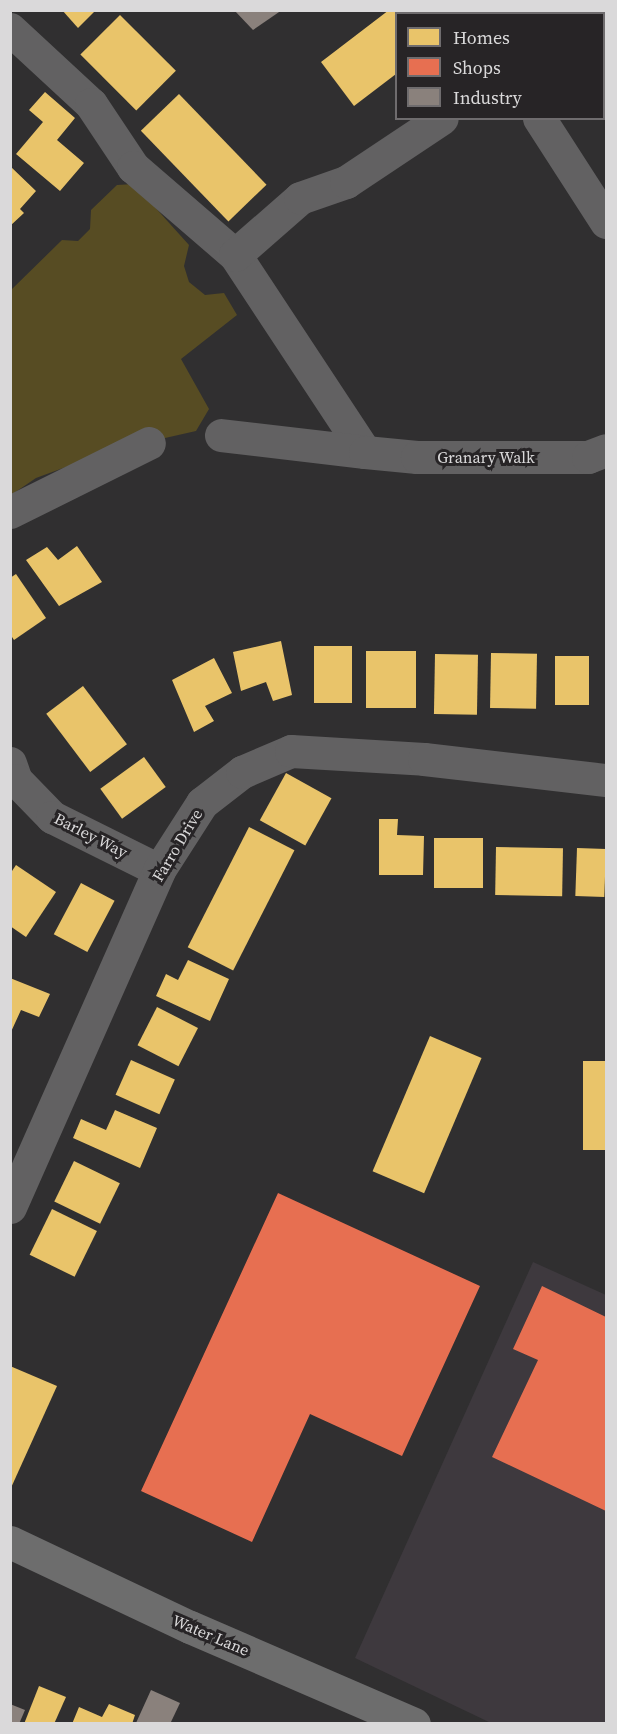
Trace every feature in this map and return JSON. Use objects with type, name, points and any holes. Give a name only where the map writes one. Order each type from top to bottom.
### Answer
[{"type":"street","points":[[10,29],[91,104],[133,167],[235,255],[365,452]]},
{"type":"street","points":[[235,255],[300,198],[346,182],[439,120]]},
{"type":"street","points":[[539,120],[606,222]]},
{"type":"street","name":"Granary Walk","points":[[221,435],[417,457],[588,457],[606,450]]},
{"type":"street","points":[[10,512],[149,443]]},
{"type":"street","name":"Farro Drive","points":[[10,1207],[159,870],[202,803],[242,772],[291,751],[424,759],[606,780]]},
{"type":"street","name":"Barley Way","points":[[10,763],[16,780],[52,817],[159,870]]},
{"type":"street","name":"Water Lane","points":[[10,1542],[190,1627],[414,1724]]},
{"type":"shaded area","points":[[134,184],[189,245],[184,266],[189,282],[205,295],[224,293],[237,315],[181,359],[209,409],[196,431],[112,450],[36,478],[11,495],[11,290],[62,240],[78,241],[90,229],[91,210],[117,185]]},
{"type":"shaded area","points":[[533,1262],[606,1295],[606,1723],[491,1723],[355,1658]]},
{"type":"building: Homes","points":[[62,10],[96,10],[78,28]]},
{"type":"building: Homes","points":[[389,10],[407,12],[395,12],[395,75],[354,106],[321,62]]},
{"type":"building: Homes","points":[[120,15],[176,71],[136,110],[80,55]]},
{"type":"building: Homes","points":[[45,92],[75,118],[57,140],[84,163],[60,191],[16,154],[43,122],[29,110]]},
{"type":"building: Homes","points":[[179,94],[267,185],[228,221],[141,131]]},
{"type":"building: Homes","points":[[10,166],[36,191],[20,209],[24,213],[10,226]]},
{"type":"building: Homes","points":[[77,546],[102,582],[59,606],[26,560],[47,547],[58,560]]},
{"type":"building: Homes","points":[[16,574],[46,618],[14,640],[10,634],[10,578]]},
{"type":"building: Homes","points":[[281,641],[292,695],[273,701],[266,682],[241,691],[233,652]]},
{"type":"building: Homes","points":[[314,646],[352,646],[352,703],[314,703]]},
{"type":"building: Homes","points":[[366,651],[416,651],[416,708],[366,708]]},
{"type":"building: Homes","points":[[491,653],[537,654],[536,709],[490,708]]},
{"type":"building: Homes","points":[[435,654],[478,655],[477,715],[434,714]]},
{"type":"building: Homes","points":[[555,656],[589,656],[589,705],[555,705]]},
{"type":"building: Homes","points":[[214,658],[232,693],[205,706],[214,721],[194,732],[172,680]]},
{"type":"building: Homes","points":[[83,686],[127,744],[90,772],[46,714]]},
{"type":"building: Homes","points":[[144,757],[166,787],[122,819],[100,789]]},
{"type":"building: Homes","points":[[286,773],[331,798],[305,845],[260,820]]},
{"type":"building: Homes","points":[[379,819],[398,819],[397,835],[424,836],[423,875],[379,875]]},
{"type":"building: Homes","points":[[249,827],[294,850],[233,970],[188,947]]},
{"type":"building: Homes","points":[[434,838],[483,838],[483,888],[434,888]]},
{"type":"building: Homes","points":[[496,847],[563,848],[562,896],[495,895]]},
{"type":"building: Homes","points":[[577,848],[606,849],[604,897],[575,896]]},
{"type":"building: Homes","points":[[16,865],[56,892],[26,937],[10,926],[10,874]]},
{"type":"building: Homes","points":[[81,883],[115,901],[87,952],[54,934]]},
{"type":"building: Homes","points":[[188,960],[229,979],[210,1021],[156,996],[166,974],[178,980]]},
{"type":"building: Homes","points":[[10,978],[50,994],[39,1017],[21,1010],[10,1034]]},
{"type":"building: Homes","points":[[157,1007],[198,1028],[178,1066],[137,1045]]},
{"type":"building: Homes","points":[[430,1036],[482,1058],[424,1193],[373,1171]]},
{"type":"building: Homes","points":[[131,1060],[175,1080],[159,1114],[116,1095]]},
{"type":"building: Homes","points":[[583,1061],[606,1061],[606,1150],[583,1150]]},
{"type":"building: Homes","points":[[115,1110],[157,1128],[140,1168],[73,1138],[81,1119],[106,1130]]},
{"type":"building: Homes","points":[[74,1161],[120,1183],[100,1224],[54,1201]]},
{"type":"building: Homes","points":[[52,1209],[97,1231],[75,1277],[30,1255]]},
{"type":"building: Homes","points":[[10,1366],[57,1386],[10,1490]]},
{"type":"building: Homes","points":[[39,1686],[66,1697],[54,1724],[24,1724]]},
{"type":"building: Homes","points":[[109,1704],[135,1715],[132,1724],[72,1724],[79,1707],[102,1717]]},
{"type":"building: Shops","points":[[278,1193],[480,1286],[402,1456],[310,1414],[252,1542],[141,1491]]},
{"type":"building: Shops","points":[[542,1286],[606,1317],[606,1511],[492,1457],[538,1360],[513,1349]]},
{"type":"building: Industry","points":[[234,10],[282,10],[253,30]]},
{"type":"building: Industry","points":[[151,1690],[180,1703],[170,1724],[136,1723]]},
{"type":"building: Industry","points":[[10,1704],[25,1710],[19,1724],[10,1724]]}]
